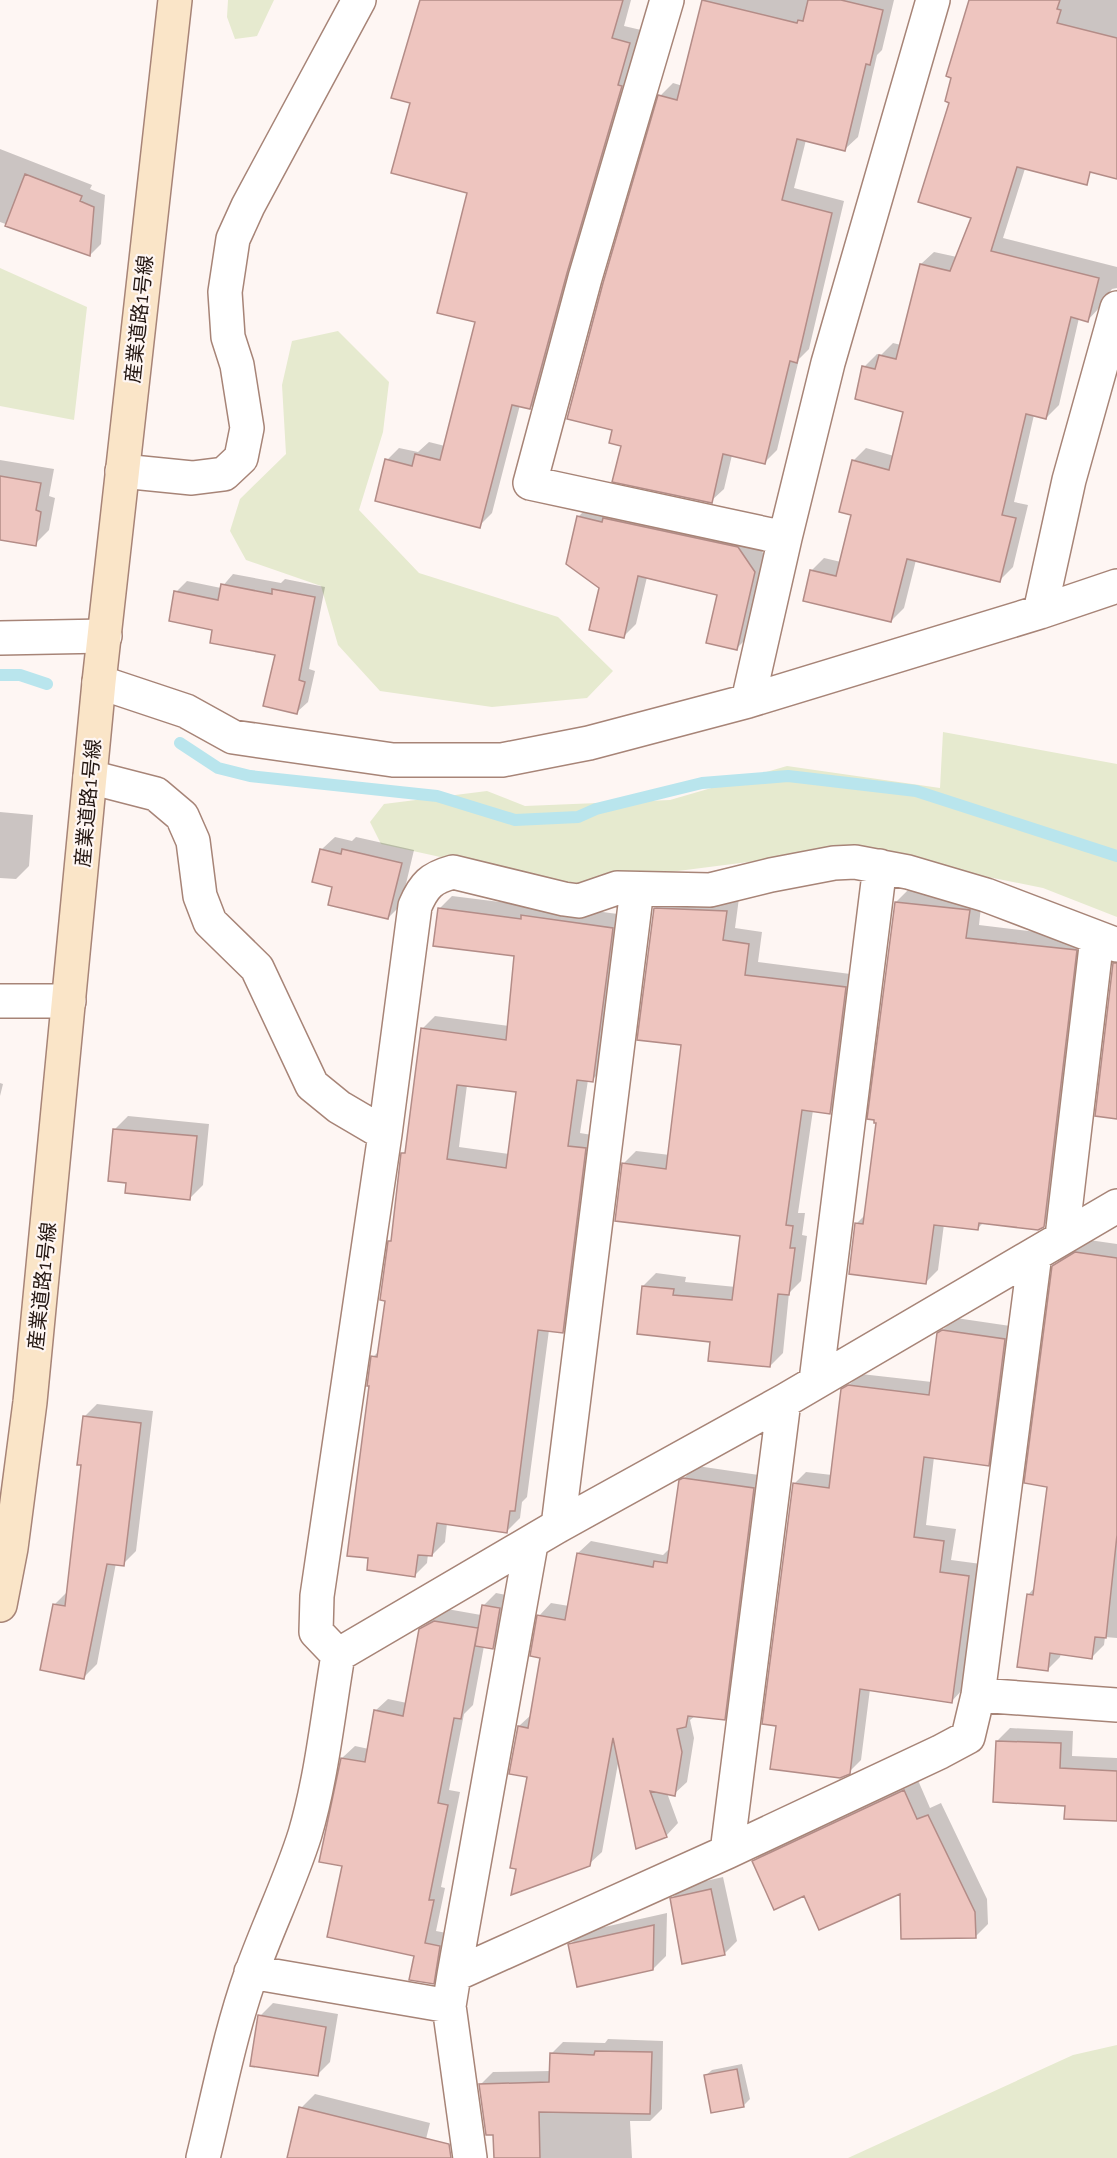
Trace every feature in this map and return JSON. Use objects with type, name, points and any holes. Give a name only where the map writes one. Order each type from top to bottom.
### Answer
[{"type":"street","name":"産業道路1号線","points":[[0,1605],[11,1548],[30,1402],[99,682],[176,0]]},
{"type":"street","points":[[122,471],[192,478],[224,474],[241,458],[247,428],[237,365],[228,337],[225,292],[233,238],[359,0]]},
{"type":"street","points":[[667,0],[589,267],[530,483],[785,538]]},
{"type":"street","points":[[748,701],[828,363],[933,0]]},
{"type":"street","points":[[1040,612],[1069,480],[1117,308]]},
{"type":"street","points":[[99,682],[186,711],[233,737],[393,760],[501,760],[590,743],[748,701],[1040,612],[1117,586]]},
{"type":"street","points":[[0,638],[105,636]]},
{"type":"street","points":[[90,777],[156,794],[182,816],[193,841],[200,896],[210,922],[257,968],[312,1085],[339,1107],[385,1134]]},
{"type":"street","points":[[251,1972],[452,1990],[727,1852],[968,1737],[978,1695],[1049,1246],[1107,941],[986,895],[908,872],[855,862],[834,863],[771,875],[710,890],[617,888],[579,901],[453,872],[436,877],[421,891],[415,906],[385,1134],[317,1596],[316,1632],[339,1655]]},
{"type":"street","points":[[816,1382],[880,866]]},
{"type":"street","points":[[558,1526],[637,889]]},
{"type":"street","points":[[0,1001],[69,1001]]},
{"type":"street","points":[[202,2158],[242,2000],[251,1972],[293,1871],[305,1831],[339,1655],[531,1544],[558,1526],[784,1401],[1117,1206]]},
{"type":"street","points":[[727,1852],[784,1401]]},
{"type":"street","points":[[470,2158],[452,1990],[531,1544]]},
{"type":"street","points":[[978,1695],[1117,1705]]},
{"type":"green space","points":[[228,0],[274,0],[257,36],[235,39],[227,17]]},
{"type":"green space","points":[[0,268],[87,307],[74,420],[0,406]]},
{"type":"green space","points":[[338,331],[389,382],[383,432],[359,510],[419,573],[558,617],[613,671],[587,698],[492,707],[380,691],[338,645],[321,586],[246,560],[230,531],[240,499],[286,454],[282,385],[292,341]]},
{"type":"green space","points":[[943,732],[1117,764],[1117,917],[1043,888],[849,849],[568,885],[381,844],[370,822],[384,804],[487,791],[525,806],[670,800],[787,766],[940,788]]},
{"type":"green space","points":[[1117,2045],[1117,2158],[848,2158],[1073,2055]]},
{"type":"building","points":[[420,0],[623,0],[612,38],[630,43],[618,85],[622,86],[530,409],[512,405],[480,528],[375,501],[385,459],[412,466],[415,454],[440,460],[475,322],[437,313],[467,193],[391,173],[410,103],[391,98]]},
{"type":"building","points":[[702,0],[797,23],[798,20],[803,21],[808,0],[841,0],[883,10],[870,65],[866,64],[845,151],[797,139],[782,200],[832,213],[797,363],[790,361],[765,464],[723,454],[712,503],[612,482],[621,446],[609,443],[612,430],[567,419],[603,283],[658,95],[677,100]]},
{"type":"building","points":[[969,0],[1060,0],[1057,9],[1061,10],[1057,23],[1117,38],[1117,179],[1090,172],[1087,185],[1017,167],[991,251],[1099,278],[1088,322],[1071,317],[1046,419],[1026,414],[1002,515],[1016,518],[1000,582],[907,559],[891,622],[803,601],[810,570],[836,576],[851,515],[839,512],[852,460],[889,470],[903,412],[855,399],[862,366],[875,369],[879,355],[896,359],[920,264],[950,271],[971,218],[918,202],[949,103],[945,101],[951,78],[946,76]]},
{"type":"building","points":[[25,174],[82,196],[80,201],[94,207],[90,256],[5,226]]},
{"type":"building","points":[[0,476],[41,483],[36,510],[41,512],[36,546],[0,540]]},
{"type":"building","points":[[577,516],[602,522],[603,518],[738,547],[755,572],[737,650],[706,643],[717,595],[638,576],[624,638],[589,630],[599,588],[566,564]]},
{"type":"building","points":[[221,584],[272,594],[272,589],[315,597],[299,680],[305,682],[297,714],[263,706],[275,655],[210,643],[212,630],[169,621],[174,591],[218,600]]},
{"type":"building","points":[[320,849],[341,854],[342,849],[402,863],[388,919],[328,905],[332,887],[312,882]]},
{"type":"building","points":[[895,902],[970,910],[966,938],[1077,950],[1044,1227],[1038,1230],[979,1223],[978,1230],[934,1225],[926,1284],[849,1274],[855,1223],[863,1224],[876,1123],[874,1120],[867,1119]]},
{"type":"building","points":[[438,908],[521,919],[521,915],[613,928],[593,1082],[577,1080],[568,1146],[586,1148],[563,1333],[538,1330],[515,1511],[510,1511],[507,1533],[437,1523],[432,1556],[418,1555],[415,1577],[367,1570],[368,1558],[347,1556],[371,1356],[377,1357],[385,1301],[380,1300],[388,1241],[391,1241],[401,1153],[405,1153],[421,1028],[506,1040],[514,956],[433,946]],"holes":[[[457,1085],[516,1092],[506,1168],[447,1159]]]},
{"type":"building","points":[[654,908],[727,911],[723,940],[749,944],[745,975],[846,987],[830,1114],[802,1110],[786,1225],[793,1226],[790,1248],[795,1248],[789,1295],[778,1294],[770,1367],[708,1361],[710,1342],[637,1334],[642,1286],[674,1289],[673,1295],[732,1300],[740,1236],[615,1221],[622,1163],[666,1169],[681,1045],[637,1040]]},
{"type":"building","points":[[1113,963],[1117,963],[1117,1119],[1095,1116]]},
{"type":"building","points":[[113,1129],[197,1136],[190,1200],[125,1193],[126,1183],[108,1181]]},
{"type":"building","points":[[1075,1252],[1117,1258],[1117,1535],[1106,1638],[1095,1637],[1092,1659],[1050,1653],[1048,1671],[1017,1667],[1027,1594],[1033,1595],[1047,1487],[1024,1483],[1052,1266]]},
{"type":"building","points":[[942,1330],[1005,1339],[989,1466],[924,1457],[914,1537],[944,1541],[940,1572],[969,1576],[952,1703],[860,1689],[850,1774],[840,1778],[770,1769],[776,1726],[762,1724],[793,1483],[829,1488],[841,1389],[848,1385],[929,1395],[937,1333]]},
{"type":"building","points":[[83,1416],[141,1423],[124,1566],[107,1564],[84,1679],[40,1670],[53,1604],[65,1606],[81,1465],[77,1465]]},
{"type":"building","points":[[683,1478],[754,1488],[725,1720],[688,1716],[686,1727],[677,1729],[682,1752],[675,1796],[650,1791],[667,1837],[636,1849],[613,1738],[590,1866],[511,1895],[516,1869],[510,1868],[527,1777],[509,1774],[518,1726],[528,1728],[540,1658],[530,1656],[537,1615],[565,1620],[577,1553],[653,1567],[654,1561],[667,1563],[679,1480]]},
{"type":"building","points":[[482,1605],[500,1608],[493,1649],[475,1646]]},
{"type":"building","points":[[434,1621],[478,1628],[461,1719],[454,1718],[438,1803],[448,1805],[429,1900],[434,1900],[425,1943],[440,1946],[434,1984],[409,1980],[414,1956],[327,1937],[342,1866],[319,1862],[341,1758],[365,1762],[374,1710],[403,1716],[419,1629]]},
{"type":"building","points":[[996,1741],[1061,1743],[1060,1768],[1117,1771],[1117,1821],[1064,1819],[1065,1806],[993,1802]]},
{"type":"building","points":[[904,1790],[917,1819],[928,1815],[975,1912],[976,1938],[901,1939],[900,1894],[819,1930],[804,1896],[774,1910],[752,1861]]},
{"type":"building","points":[[711,1889],[725,1955],[682,1964],[670,1898]]},
{"type":"building","points":[[654,1925],[653,1970],[577,1987],[568,1944]]},
{"type":"building","points":[[258,2015],[326,2027],[318,2076],[250,2066]]},
{"type":"building","points":[[595,2051],[652,2052],[650,2114],[539,2112],[540,2158],[494,2158],[493,2135],[486,2135],[479,2084],[549,2082],[550,2053],[594,2055]]},
{"type":"building","points":[[737,2069],[744,2107],[711,2113],[704,2075]]},
{"type":"building","points":[[299,2107],[449,2144],[451,2158],[287,2158]]},
{"type":"waterway","points":[[0,675],[20,675],[47,684]]},
{"type":"waterway","points":[[180,743],[218,768],[250,776],[437,796],[515,820],[578,817],[596,809],[702,783],[788,776],[916,791],[1117,856]]}]
